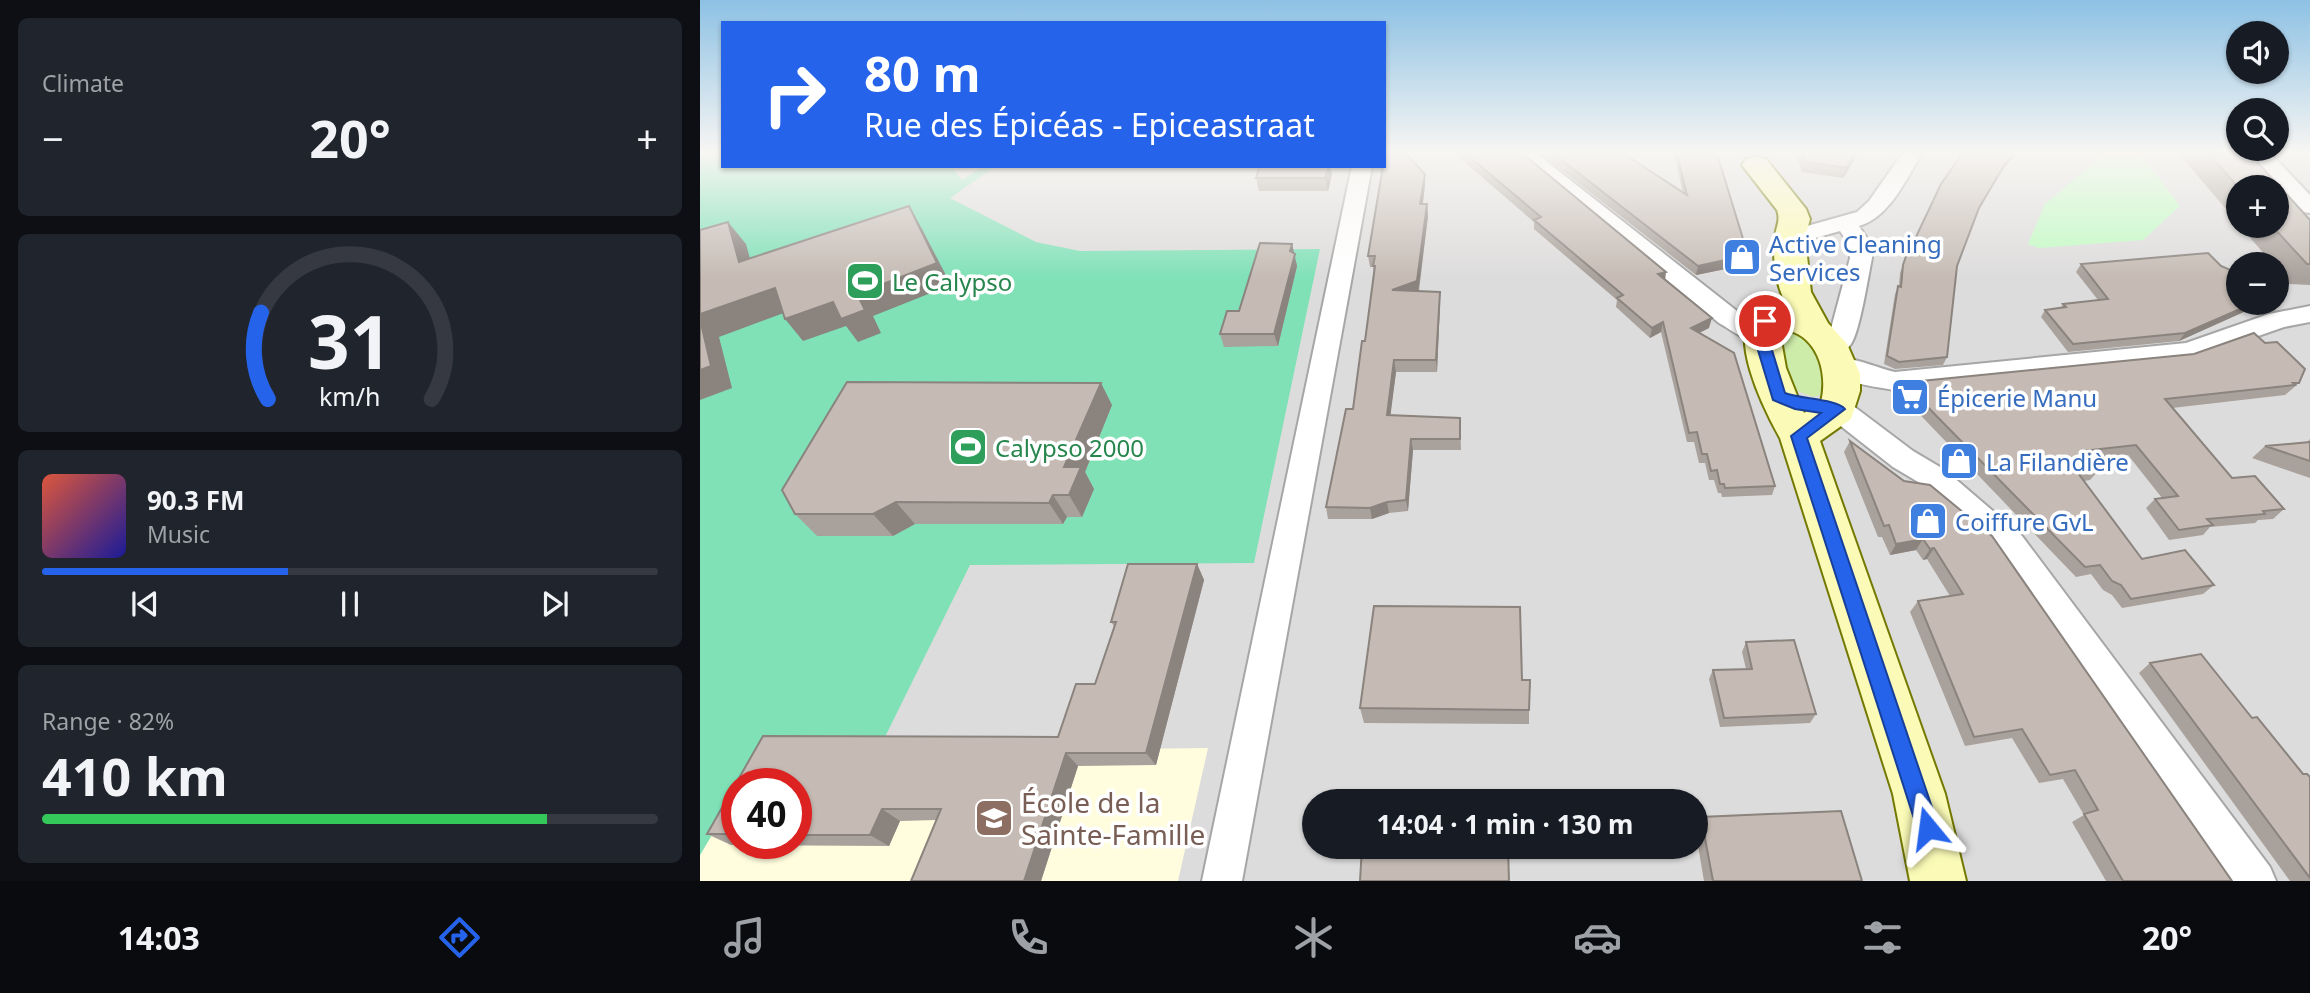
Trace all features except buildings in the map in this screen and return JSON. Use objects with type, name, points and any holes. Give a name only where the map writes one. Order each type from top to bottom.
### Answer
[{"type":"street","points":[[1222,881],[1356,195]]},
{"type":"street","points":[[1576,195],[1709,299],[1728,317],[1798,329],[1840,341],[1861,258],[1861,246],[1842,224]]},
{"type":"street","points":[[1764,195],[1789,227],[1798,329],[1788,416],[1919,794],[1938,881]]},
{"type":"street","points":[[1789,227],[1842,224],[1865,217],[1884,195]]},
{"type":"street","points":[[1798,329],[1868,376],[1895,381],[2186,352],[2209,346],[2273,320],[2310,314]]},
{"type":"street","points":[[1798,329],[1842,396],[1838,409]]},
{"type":"street","points":[[1788,416],[1838,409],[1903,459],[1935,478],[2011,545],[2256,881]]},
{"type":"shaded area","points":[[700,195],[2226,195],[2226,238],[2289,238],[2289,195],[2310,195],[2310,881],[700,881]]},
{"type":"shaded area","name":"École de la Sainte-Famille","points":[[1208,748],[1178,881],[700,881],[700,855],[721,820],[721,859],[812,859],[812,781],[985,751]]},
{"type":"green space","points":[[700,195],[954,195],[950,198],[1036,242],[1080,251],[1320,249],[1254,563],[970,565],[882,743],[794,768],[721,768],[721,820],[700,855]]},
{"type":"green space","points":[[2055,195],[2172,195],[2180,206],[2143,240],[2039,248],[2028,244],[2045,204]]},
{"type":"green space","points":[[1783,327],[1817,343],[1827,393],[1813,397],[1790,388],[1777,331]]},
{"type":"place","name":"Active Cleaning Services","points":[[1742,257]]},
{"type":"place","name":"Le Calypso","points":[[865,281]]},
{"type":"place","name":"Épicerie Manu","points":[[1910,397]]},
{"type":"place","name":"Calypso 2000","points":[[968,447]]},
{"type":"place","name":"La Filandière","points":[[1959,461]]},
{"type":"place","name":"Coiffure GvL","points":[[1928,521]]},
{"type":"place","name":"École de la Sainte-Famille","points":[[994,818]]},
{"type":"route","points":[[1765,321],[1761,337],[1779,396],[1795,403],[1838,409],[1798,436],[1919,794],[1928,828]]}]
